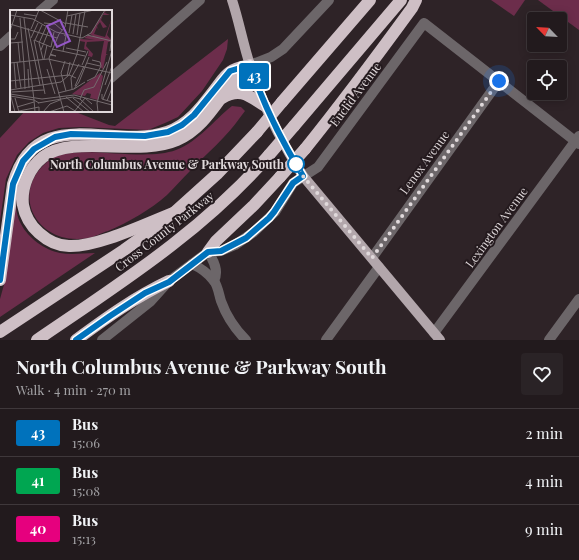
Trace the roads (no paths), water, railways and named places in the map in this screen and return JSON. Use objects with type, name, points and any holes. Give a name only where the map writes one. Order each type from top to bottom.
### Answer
[{"type":"highway","name":"Cross County Parkway","points":[[0,332],[141,239],[178,211],[229,162],[257,132],[370,0]]},
{"type":"highway","name":"Cross County Parkway","points":[[37,340],[125,280],[192,230],[232,194],[269,155],[402,0]]},
{"type":"highway","points":[[208,252],[216,241],[254,205],[305,149],[371,65],[412,8],[416,0]]},
{"type":"highway","points":[[178,211],[104,240],[82,245],[68,246],[51,242],[36,230],[27,218],[23,204],[23,196],[26,181],[33,167],[50,152],[72,147],[148,147],[170,142],[190,133],[200,124],[222,98],[241,72],[250,65]]},
{"type":"highway","points":[[0,280],[13,184],[23,161],[34,149],[55,137],[71,134],[145,136],[168,132],[182,125],[194,115],[230,71],[250,65]]},
{"type":"highway","points":[[222,98],[232,93],[242,93],[265,106]]},
{"type":"highway","points":[[76,340],[145,293],[169,282]]},
{"type":"main road","points":[[232,0],[250,65],[265,106],[285,146],[303,176],[437,337]]},
{"type":"street","points":[[41,10],[53,0]]},
{"type":"street","points":[[112,77],[200,0]]},
{"type":"street","points":[[250,65],[272,57],[283,49],[329,0]]},
{"type":"street","name":"Euclid Avenue","points":[[208,252],[221,251],[235,245],[254,232],[274,212],[293,183],[318,167],[424,23],[499,81]]},
{"type":"street","points":[[0,46],[10,37]]},
{"type":"street","points":[[499,81],[578,141]]},
{"type":"street","name":"Lenox Avenue","points":[[372,258],[499,81]]},
{"type":"street","name":"Lexington Avenue","points":[[437,337],[578,141]]},
{"type":"street","points":[[106,339],[151,301],[169,282],[208,252],[216,268],[217,276],[214,281]]},
{"type":"street","points":[[192,264],[204,270],[214,281],[222,304],[246,340]]},
{"type":"street","points":[[326,340],[379,267]]},
{"type":"street","points":[[549,340],[579,299]]},
{"type":"place","name":"North Columbus Avenue & Parkway South","points":[[296,164]]}]
